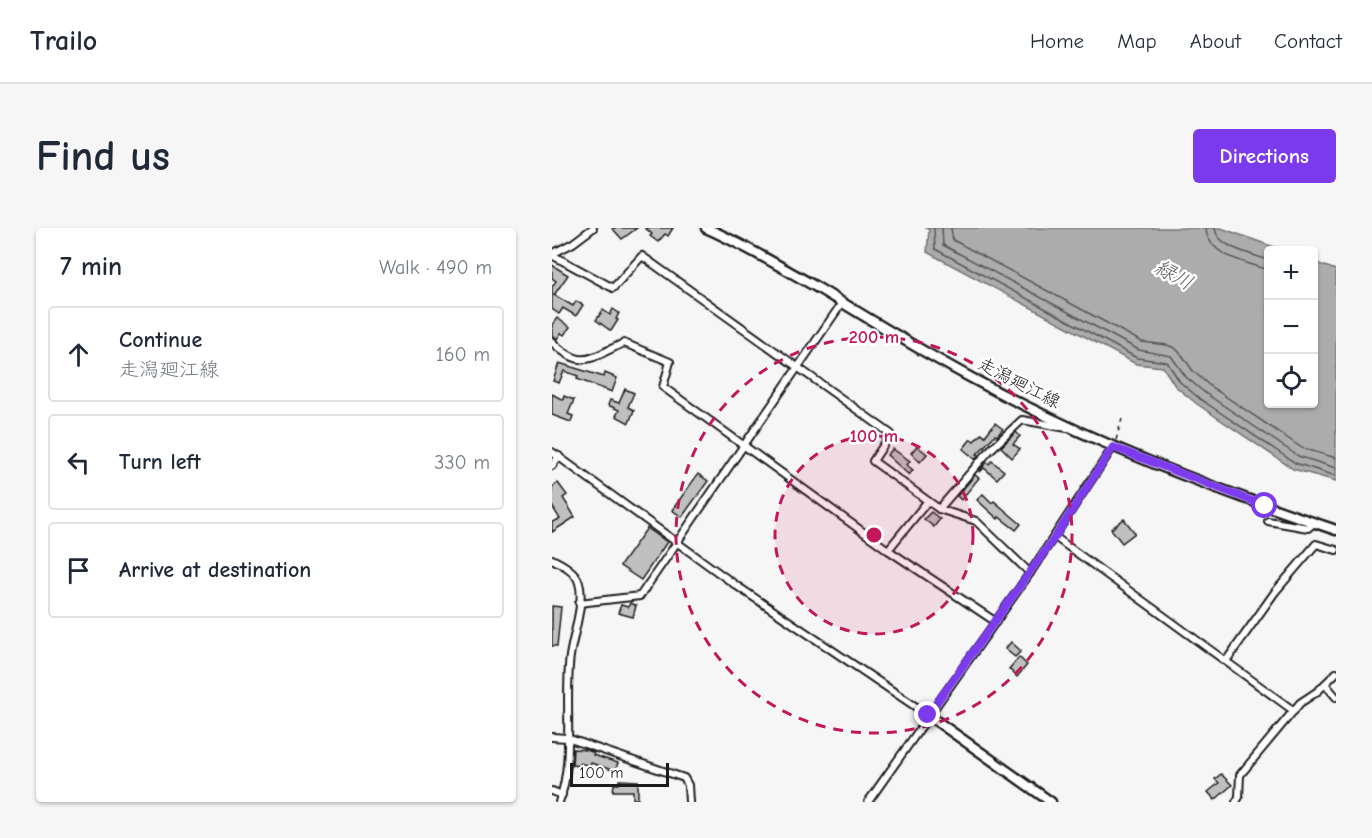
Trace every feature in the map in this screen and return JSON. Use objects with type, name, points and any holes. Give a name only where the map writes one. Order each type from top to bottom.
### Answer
[{"type":"main road","name":"走潟廻江線","points":[[705,228],[752,250],[978,382],[1076,430],[1113,447],[1265,506],[1336,530]]},
{"type":"main road","points":[[928,715],[1051,802]]},
{"type":"street","points":[[552,254],[573,243],[593,228]]},
{"type":"street","points":[[552,254],[613,288],[642,255],[891,434],[873,461],[939,509],[976,521],[1030,573]]},
{"type":"street","points":[[579,603],[640,596],[842,303]]},
{"type":"street","points":[[552,342],[567,356],[577,360],[587,359],[624,343],[670,362],[663,387],[888,550],[996,622]]},
{"type":"street","points":[[939,509],[990,450],[1023,420],[1076,430]]},
{"type":"street","points":[[868,802],[1055,537],[1113,447]]},
{"type":"street","points":[[552,452],[737,586],[928,715]]},
{"type":"street","points":[[552,466],[559,456]]},
{"type":"street","points":[[888,550],[927,502]]},
{"type":"street","points":[[1268,522],[1308,528],[1314,523]]},
{"type":"street","points":[[1055,537],[1294,711]]},
{"type":"street","points":[[1226,661],[1275,592],[1316,544],[1336,550]]},
{"type":"street","points":[[552,559],[564,565],[579,583],[579,603],[570,657],[562,795],[559,802]]},
{"type":"street","points":[[1245,802],[1237,800],[1240,775],[1294,711],[1336,674]]},
{"type":"street","points":[[1325,684],[1336,697]]},
{"type":"street","points":[[552,737],[567,738],[684,778],[688,785],[689,802]]},
{"type":"street","points":[[552,791],[562,795]]},
{"type":"path","points":[[1113,447],[1122,419]]},
{"type":"water","name":"緑川","points":[[926,228],[1221,228],[1271,246],[1264,246],[1264,408],[1318,408],[1318,263],[1336,270],[1336,481],[1293,469],[1197,404],[1175,386],[1163,367],[1136,364],[927,252],[929,230]]},
{"type":"building","points":[[612,228],[637,228],[622,239]]},
{"type":"building","points":[[645,228],[673,228],[668,236],[665,234],[658,242]]},
{"type":"building","points":[[552,265],[568,275],[554,295],[573,306],[576,301],[583,305],[576,316],[563,308],[559,314],[552,309],[552,287],[556,281],[552,278]]},
{"type":"building","points":[[613,309],[619,313],[616,319],[618,320],[611,331],[596,320],[603,310],[610,315]]},
{"type":"building","points":[[557,318],[570,327],[564,335],[561,333],[557,339],[552,336],[552,325]]},
{"type":"building","points":[[559,363],[604,377],[605,373],[617,378],[612,392],[577,379],[578,376],[564,371],[559,383],[553,381]]},
{"type":"building","points":[[625,389],[634,393],[628,407],[634,410],[629,423],[616,416],[619,410],[608,405],[610,400],[619,403]]},
{"type":"building","points":[[552,394],[563,400],[564,396],[574,400],[568,414],[573,416],[571,422],[552,415]]},
{"type":"building","points":[[995,423],[1003,429],[977,454],[979,455],[975,459],[963,449],[971,439],[974,441],[982,433],[985,436]]},
{"type":"building","points":[[1016,432],[1020,436],[1013,444],[1020,449],[1012,458],[1001,447]]},
{"type":"building","points":[[917,446],[927,454],[920,462],[911,453]]},
{"type":"building","points":[[893,449],[910,461],[907,465],[913,470],[909,475],[887,455]]},
{"type":"building","points":[[992,461],[1004,471],[997,479],[984,468],[979,471],[987,462],[989,464]]},
{"type":"building","points":[[698,474],[708,481],[682,517],[672,510]]},
{"type":"building","points":[[975,475],[979,478],[961,500],[957,496]]},
{"type":"building","points":[[558,483],[567,495],[563,498],[575,517],[552,532],[552,522],[560,519],[552,506],[552,487]]},
{"type":"building","points":[[983,494],[1021,524],[1016,530],[999,517],[998,519],[977,500]]},
{"type":"building","points":[[931,512],[940,519],[934,527],[924,519]]},
{"type":"building","points":[[1124,519],[1135,533],[1122,543],[1111,529]]},
{"type":"building","points":[[647,528],[667,542],[641,580],[620,566]]},
{"type":"building","points":[[630,603],[636,606],[633,617],[618,613],[621,605],[628,607]]},
{"type":"building","points":[[552,606],[561,607],[557,646],[552,646]]},
{"type":"building","points":[[1011,642],[1021,651],[1015,657],[1005,649]]},
{"type":"building","points":[[1019,657],[1027,665],[1017,677],[1009,669]]},
{"type":"building","points":[[573,749],[587,750],[594,753],[593,755],[618,763],[615,771],[591,763],[590,766],[580,763],[580,766],[572,765]]},
{"type":"building","points":[[1221,774],[1232,785],[1215,800],[1208,792],[1219,783],[1215,779]]},
{"type":"building","points":[[619,780],[638,781],[638,799],[633,799],[633,791],[613,791],[614,784],[619,784]]},
{"type":"route","points":[[928,715],[1055,537],[1113,447],[1265,506]]}]
